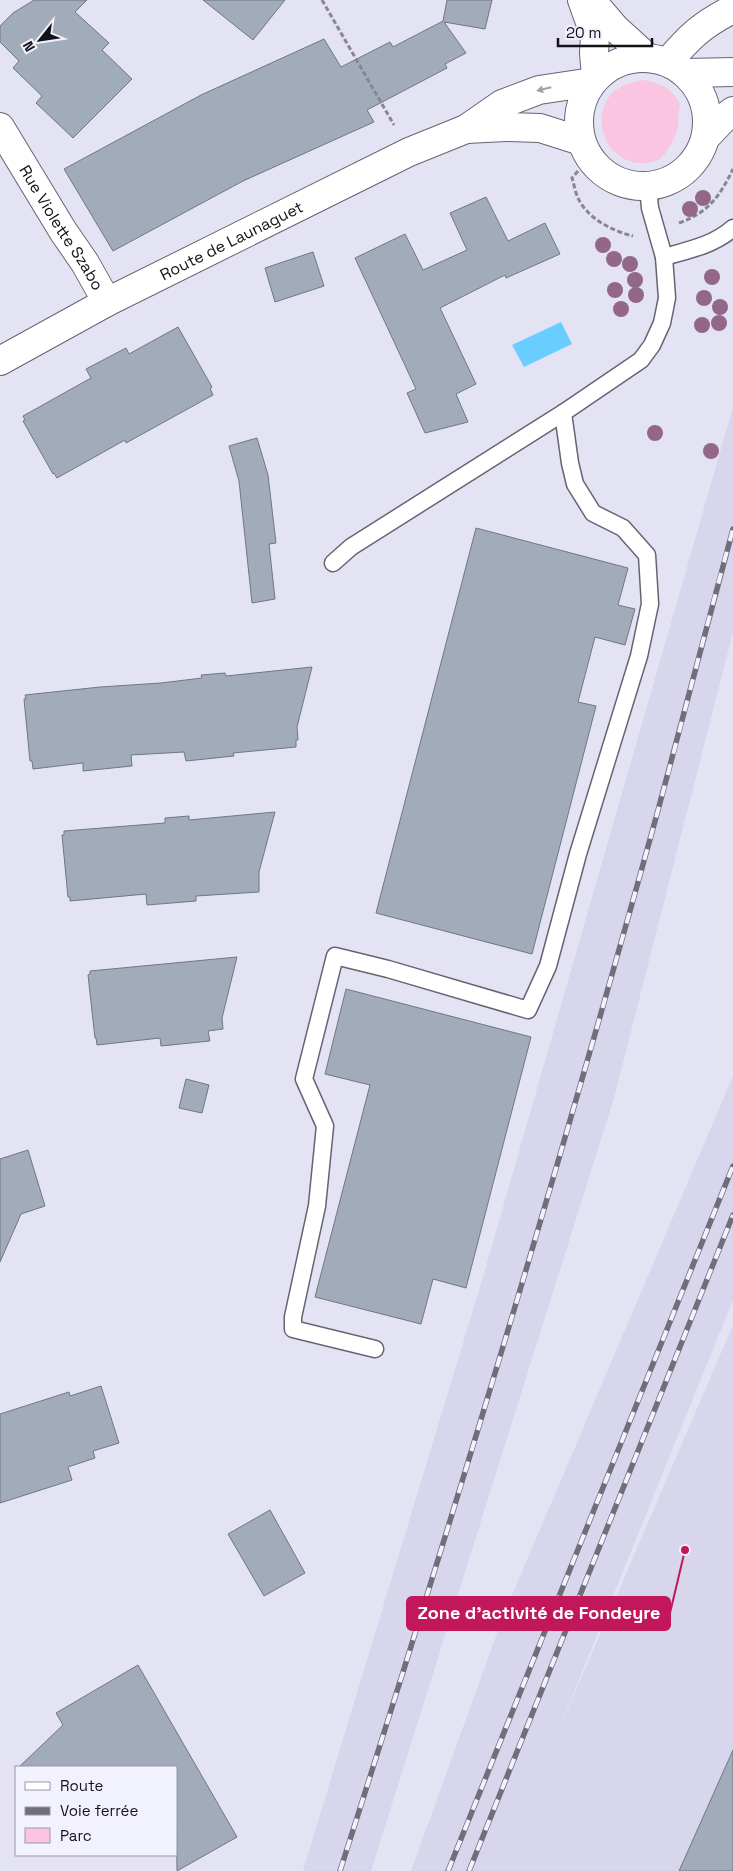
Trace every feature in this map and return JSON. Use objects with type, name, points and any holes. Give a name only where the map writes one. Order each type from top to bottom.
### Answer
[{"type":"main road","points":[[582,0],[595,36],[594,80]]},
{"type":"main road","points":[[591,0],[615,28],[667,64],[697,86],[705,102],[708,120],[706,137],[698,156],[685,171],[668,182],[648,186],[631,186],[616,180],[601,171],[586,150],[578,126],[584,95],[594,80],[607,68],[619,61],[633,58],[667,64],[733,72]]},
{"type":"main road","points":[[667,64],[686,41],[708,22],[733,9]]},
{"type":"main road","name":"Route de Launaguet","points":[[0,361],[107,302],[409,152],[466,129],[502,104],[539,90],[594,80]]},
{"type":"main road","points":[[706,137],[733,111]]},
{"type":"main road","name":"Rue Violette Szabo","points":[[0,126],[107,302]]},
{"type":"main road","name":"Route de Launaguet","points":[[466,129],[540,128],[586,150]]},
{"type":"lane","points":[[333,563],[351,547],[563,413],[641,360],[652,345],[662,323],[667,298],[664,257],[650,208],[648,186]]},
{"type":"lane","points":[[664,257],[698,248],[723,237],[733,228]]},
{"type":"lane","points":[[375,1349],[293,1329],[293,1317],[317,1206],[325,1126],[304,1079],[335,956],[388,969],[528,1010],[548,966],[578,854],[639,656],[650,604],[647,555],[623,528],[593,513],[575,484],[570,464],[563,413]]},
{"type":"path","points":[[322,0],[409,152]]},
{"type":"path","points":[[586,150],[572,178],[578,198],[592,216],[616,232],[640,237]]},
{"type":"path","points":[[676,224],[694,218],[706,208],[723,190],[733,169]]},
{"type":"shaded area","points":[[733,407],[733,632],[614,1098],[371,1871],[303,1871],[480,1287]]},
{"type":"shaded area","points":[[733,1076],[733,1300],[555,1739],[733,1325],[733,1871],[411,1871],[504,1614]]},
{"type":"green space","points":[[644,80],[665,87],[677,98],[680,104],[678,126],[671,143],[660,159],[645,163],[623,159],[615,152],[608,144],[602,123],[602,112],[609,97],[617,89],[627,84]]},
{"type":"water","points":[[561,322],[572,344],[524,367],[512,345]]},
{"type":"building","points":[[34,0],[87,0],[75,12],[109,43],[102,50],[132,79],[73,138],[36,103],[42,96],[13,68],[19,61],[0,42],[0,26],[13,13]]},
{"type":"building","points":[[203,0],[285,0],[253,40]]},
{"type":"building","points":[[447,0],[492,0],[485,29],[444,22],[466,53],[445,64],[447,68],[367,110],[374,122],[243,181],[113,251],[64,169],[201,95],[324,39],[341,67],[390,42],[393,47],[443,21]]},
{"type":"building","points":[[486,197],[508,241],[545,223],[560,254],[506,278],[505,275],[440,308],[476,384],[456,394],[468,422],[425,433],[407,393],[416,389],[355,258],[405,234],[423,270],[467,250],[450,213]]},
{"type":"building","points":[[313,252],[324,286],[275,302],[265,268]]},
{"type":"building","points":[[178,327],[212,387],[210,388],[213,395],[126,443],[125,440],[57,478],[23,421],[25,420],[23,416],[91,378],[86,369],[126,348],[129,354]]},
{"type":"building","points":[[257,438],[268,475],[276,543],[269,544],[275,599],[252,603],[239,481],[229,446]]},
{"type":"building","points":[[476,528],[628,568],[618,605],[635,609],[625,645],[595,637],[578,702],[596,706],[532,954],[376,913]]},
{"type":"building","points":[[312,667],[297,727],[298,740],[296,740],[296,747],[233,753],[234,756],[186,761],[184,752],[131,755],[132,766],[83,771],[83,763],[33,769],[32,761],[30,761],[25,695],[161,683],[202,678],[201,675],[225,673],[226,676]]},
{"type":"building","points":[[275,812],[259,872],[259,892],[196,896],[196,901],[147,905],[146,894],[70,901],[70,897],[68,897],[62,835],[64,835],[64,831],[165,823],[165,818],[189,816],[189,820]]},
{"type":"building","points":[[237,957],[222,1018],[223,1029],[208,1031],[210,1041],[161,1046],[160,1038],[97,1045],[88,975],[90,971]]},
{"type":"building","points":[[346,989],[531,1037],[466,1288],[433,1279],[421,1324],[315,1297],[370,1085],[325,1074]]},
{"type":"building","points":[[186,1079],[209,1085],[202,1113],[179,1108]]},
{"type":"building","points":[[28,1150],[45,1206],[21,1214],[0,1262],[0,1159]]},
{"type":"building","points":[[101,1386],[119,1443],[93,1451],[95,1458],[68,1467],[72,1480],[0,1503],[0,1414],[69,1392],[70,1396]]},
{"type":"building","points":[[270,1510],[305,1573],[264,1596],[228,1534]]},
{"type":"building","points":[[138,1665],[237,1837],[177,1871],[178,1766],[20,1766],[63,1725],[56,1713]]},
{"type":"building","points":[[733,1750],[733,1871],[679,1871]]},
{"type":"railway","points":[[340,1871],[464,1476],[582,1080],[657,814],[733,529]]},
{"type":"railway","points":[[448,1871],[733,1166]]},
{"type":"railway","points":[[469,1871],[733,1215]]},
{"type":"place","name":"Zone d'activité de Fondeyre","points":[[685,1550]]}]
